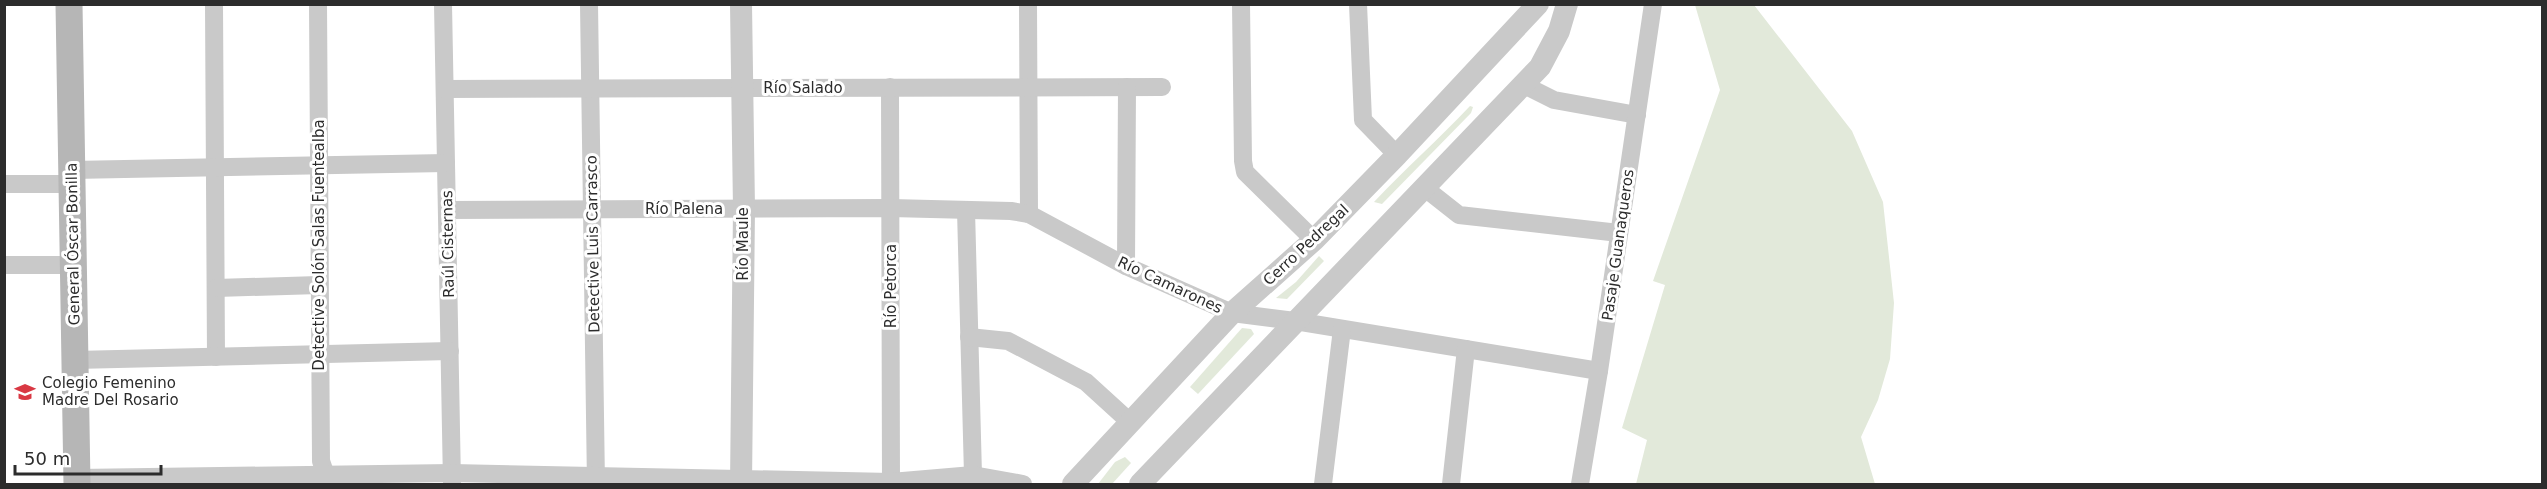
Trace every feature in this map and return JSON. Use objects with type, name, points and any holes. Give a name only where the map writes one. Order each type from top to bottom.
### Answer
[{"type":"main road","name":"General Óscar Bonilla","points":[[69,4],[77,481]]},
{"type":"street","points":[[214,4],[216,357]]},
{"type":"street","name":"Detective Solón Salas Fuentealba","points":[[318,4],[321,461],[328,480]]},
{"type":"street","name":"Raúl Cisternas","points":[[443,4],[452,478]]},
{"type":"street","name":"Detective Luis Carrasco","points":[[589,4],[596,480]]},
{"type":"street","name":"Río Maule","points":[[741,4],[744,208],[741,482]]},
{"type":"street","points":[[1028,4],[1029,214]]},
{"type":"street","points":[[1241,4],[1245,172],[1314,240]]},
{"type":"street","points":[[1358,4],[1364,120],[1397,155]]},
{"type":"street","name":"Cerro Pedregal","points":[[1073,484],[1232,313],[1314,240],[1538,4]]},
{"type":"street","points":[[1140,484],[1524,85],[1540,67],[1559,31],[1567,4]]},
{"type":"street","name":"Pasaje Guanaqueros","points":[[1580,484],[1599,372],[1653,4]]},
{"type":"street","points":[[1524,85],[1554,100],[1637,115]]},
{"type":"street","name":"Río Petorca","points":[[890,87],[891,483]]},
{"type":"street","points":[[1126,266],[1127,87]]},
{"type":"street","name":"Río Salado","points":[[445,89],[1162,87]]},
{"type":"street","points":[[4,184],[215,167],[446,163]]},
{"type":"street","points":[[1426,189],[1459,215],[1620,233]]},
{"type":"street","name":"Río Palena","points":[[447,210],[891,208],[1011,211],[1029,214]]},
{"type":"street","points":[[966,210],[973,475]]},
{"type":"street","name":"Río Camarones","points":[[1029,214],[1126,266],[1232,313],[1342,328],[1599,372]]},
{"type":"street","points":[[4,266],[73,265]]},
{"type":"street","points":[[216,288],[319,285]]},
{"type":"street","points":[[1323,484],[1342,328]]},
{"type":"street","points":[[969,337],[1008,341],[1086,382],[1131,423]]},
{"type":"street","points":[[1451,484],[1466,349]]},
{"type":"street","points":[[75,360],[450,351]]},
{"type":"street","points":[[77,481],[452,478],[891,483],[973,475],[1023,484]]},
{"type":"green space","points":[[1695,5],[1754,5],[1852,131],[1883,202],[1894,303],[1890,359],[1878,400],[1861,437],[1875,484],[1636,484],[1647,440],[1622,428],[1665,285],[1653,281],[1720,90]]},
{"type":"green space","points":[[1470,106],[1473,107],[1471,113],[1382,204],[1374,202],[1446,130]]},
{"type":"green space","points":[[1319,256],[1324,261],[1287,299],[1276,298],[1296,282]]},
{"type":"green space","points":[[1242,328],[1251,329],[1254,334],[1198,394],[1190,387]]},
{"type":"green space","points":[[1125,457],[1131,463],[1112,484],[1098,484],[1115,462]]},
{"type":"place","name":"Colegio Femenino Madre Del Rosario","points":[[25,392]]}]
